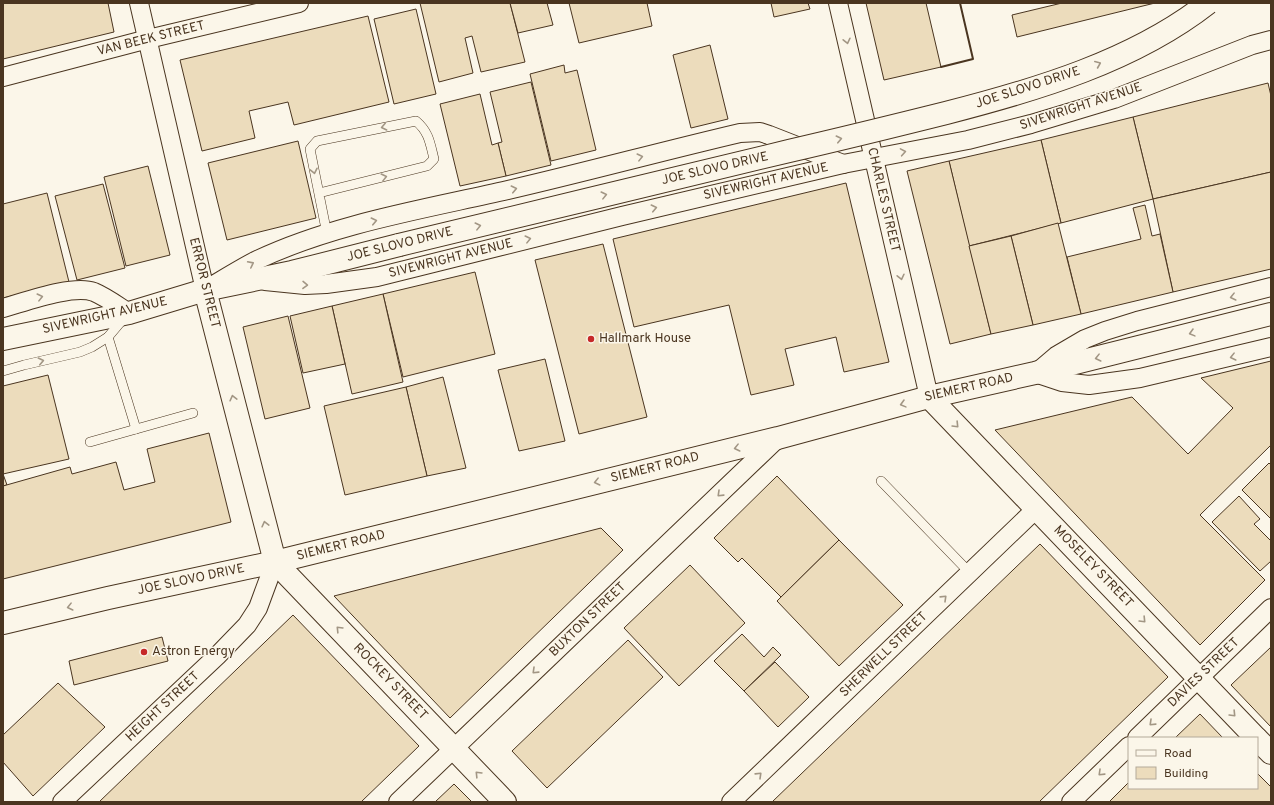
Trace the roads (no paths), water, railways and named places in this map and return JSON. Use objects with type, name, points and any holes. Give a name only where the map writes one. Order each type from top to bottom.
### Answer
[{"type":"main road","name":"JOE SLOVO DRIVE","points":[[205,290],[292,272],[883,129],[995,100],[1062,79],[1105,62],[1147,42],[1190,17],[1208,3]]},
{"type":"main road","name":"SIVEWRIGHT AVENUE","points":[[3,339],[129,313],[205,290]]},
{"type":"main road","name":"ERROR STREET","points":[[205,290],[275,562]]},
{"type":"main road","name":"SIEMERT ROAD","points":[[275,562],[778,438],[929,397],[1035,373],[1271,314]]},
{"type":"main road","name":"MOSELEY STREET","points":[[929,397],[1256,737]]},
{"type":"main road","name":"JOE SLOVO DRIVE","points":[[3,623],[108,598],[275,562]]},
{"type":"main road","name":"ROCKEY STREET","points":[[275,562],[505,802]]},
{"type":"main road","name":"MOSELEY STREET","points":[[1258,739],[1271,753]]},
{"type":"street","name":"ERROR STREET","points":[[139,3],[205,290]]},
{"type":"street","name":"VAN BEEK STREET","points":[[3,77],[299,3]]},
{"type":"street","name":"CHARLES STREET","points":[[838,3],[929,397]]},
{"type":"street","name":"SIVEWRIGHT AVENUE","points":[[252,280],[305,285],[326,284],[377,277],[622,216],[843,164],[968,140],[1114,99],[1252,45],[1271,40]]},
{"type":"street","points":[[205,290],[256,261],[296,244],[327,234],[368,222],[558,178],[740,133],[760,132],[843,164]]},
{"type":"street","name":"SIEMERT ROAD","points":[[1035,373],[1056,356],[1085,339],[1104,331],[1136,321],[1271,288]]},
{"type":"street","points":[[3,308],[40,297],[76,290],[93,292],[129,313]]},
{"type":"street","points":[[1035,373],[1062,382],[1089,385],[1140,378],[1271,347]]},
{"type":"street","name":"BUXTON STREET","points":[[398,802],[778,438]]},
{"type":"street","name":"SHERWELL STREET","points":[[731,802],[1037,508]]},
{"type":"street","name":"HEIGHT STREET","points":[[62,802],[248,625],[258,608],[275,562]]},
{"type":"street","name":"DAVIES STREET","points":[[1138,737],[1270,610]]},
{"type":"street","points":[[1071,802],[1128,747]]},
{"type":"lane","points":[[319,194],[427,166],[434,159],[424,128],[416,121],[317,141],[310,149],[319,194],[327,234]]},
{"type":"lane","points":[[3,372],[24,365],[80,352],[99,344],[108,337],[129,313]]},
{"type":"lane","points":[[108,337],[136,429]]},
{"type":"lane","points":[[90,442],[193,413]]},
{"type":"lane","points":[[881,481],[970,573]]},
{"type":"place","name":"Hallmark House","points":[[591,339]]},
{"type":"place","name":"Astron Energy","points":[[144,652]]}]
